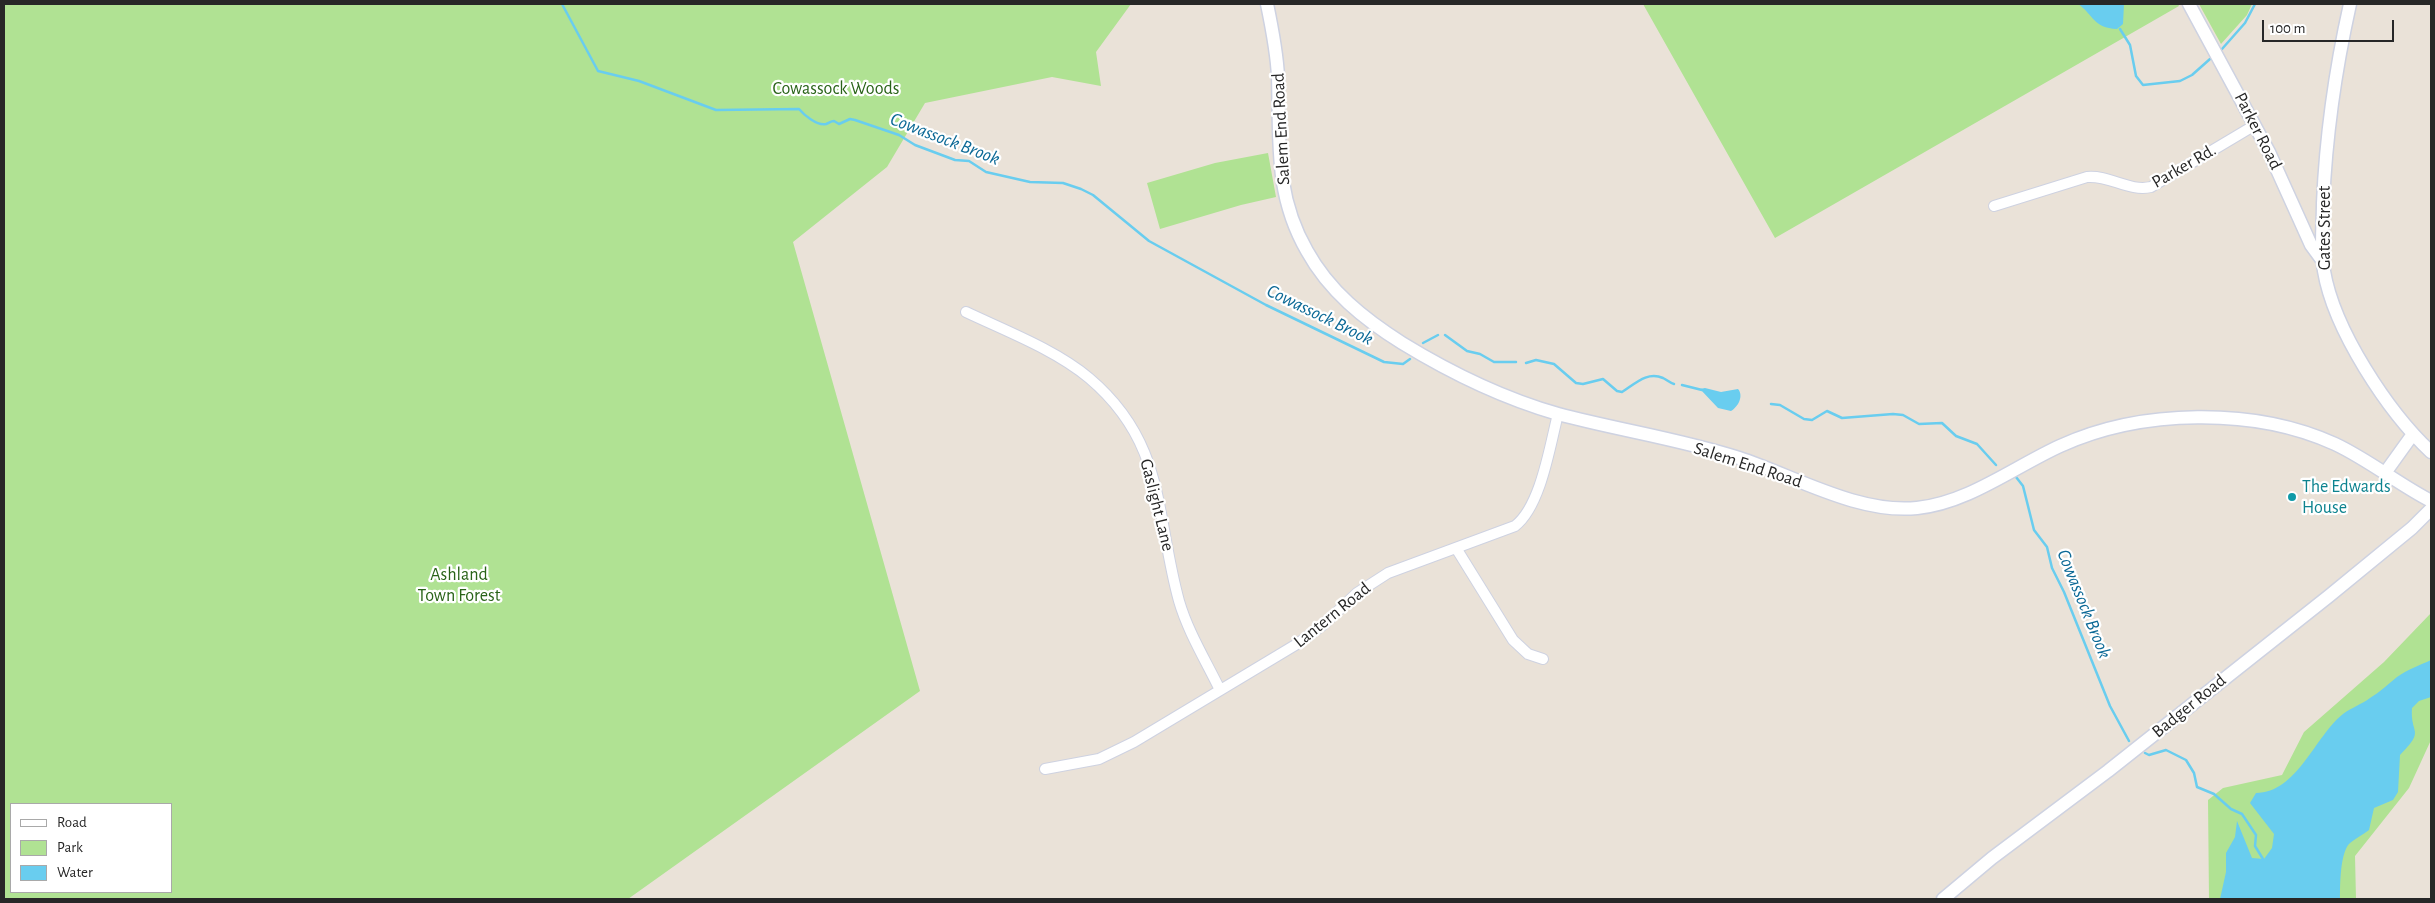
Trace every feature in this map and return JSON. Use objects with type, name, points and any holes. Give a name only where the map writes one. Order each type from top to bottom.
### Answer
[{"type":"street","name":"Salem End Road","points":[[1267,4],[1277,62],[1278,145],[1281,182],[1292,221],[1318,269],[1354,309],[1415,351],[1483,387],[1558,414],[1721,453],[1832,493],[1870,504],[1903,509],[1933,506],[1962,496],[2080,438],[2118,427],[2165,420],[2220,418],[2255,420],[2284,426],[2338,445],[2431,501]]},
{"type":"street","name":"Parker Road","points":[[2189,4],[2279,172],[2311,245],[2322,260]]},
{"type":"street","name":"Gates Street","points":[[2350,4],[2329,114],[2322,260],[2328,288],[2345,331],[2384,396],[2413,434],[2431,452]]},
{"type":"street","name":"Parker Rd.","points":[[1994,206],[2095,176],[2138,188],[2151,187],[2255,125]]},
{"type":"street","name":"Gaslight Lane","points":[[966,312],[1076,368],[1102,390],[1124,415],[1141,443],[1153,474],[1183,614],[1220,690]]},
{"type":"street","name":"Lantern Road","points":[[1046,769],[1099,759],[1134,742],[1297,644],[1323,625],[1357,593],[1388,573],[1507,531],[1523,520],[1535,498],[1558,414]]},
{"type":"street","points":[[2385,473],[2413,434]]},
{"type":"street","name":"Badger Road","points":[[1943,899],[1992,858],[2108,772],[2329,596],[2412,528],[2431,509]]},
{"type":"street","points":[[1456,548],[1513,640],[1528,654],[1543,659]]},
{"type":"green space","name":"Ashland Town Forest","points":[[4,4],[1131,4],[1096,52],[1101,86],[1052,77],[925,103],[887,167],[793,242],[920,691],[628,899],[4,899]]},
{"type":"green space","points":[[1643,4],[2178,4],[2179,6],[1775,238]]},
{"type":"green space","points":[[2199,4],[2252,4],[2247,15],[2221,44]]},
{"type":"green space","points":[[1268,153],[1276,197],[1241,205],[1160,229],[1147,183],[1215,163]]},
{"type":"green space","points":[[2431,613],[2431,740],[2409,788],[2355,856],[2356,899],[2209,899],[2208,800],[2223,788],[2282,775],[2304,732],[2384,662]]},
{"type":"water","points":[[2078,4],[2124,4],[2123,24],[2117,29],[2098,24]]},
{"type":"water","points":[[1705,388],[1721,392],[1738,389],[1740,392],[1739,401],[1731,411],[1718,408],[1700,389]]},
{"type":"water","points":[[2431,660],[2431,697],[2419,701],[2412,708],[2415,736],[2400,755],[2398,792],[2393,800],[2374,808],[2369,830],[2351,842],[2346,849],[2341,870],[2340,899],[2220,899],[2226,872],[2226,853],[2235,837],[2237,821],[2252,858],[2264,859],[2272,848],[2274,834],[2250,803],[2256,793],[2270,791],[2283,784],[2294,774],[2323,736],[2343,714],[2374,696],[2401,674]]},
{"type":"waterway","name":"Cowassock Brook","points":[[562,4],[598,71],[639,81],[716,110],[799,109],[811,120],[822,124],[834,121],[839,124],[850,119],[855,120],[899,135],[915,145],[955,160],[969,161],[986,172],[1030,182],[1063,183],[1081,189],[1093,195],[1149,241],[1266,305],[1384,362],[1403,364],[1410,359]]},
{"type":"waterway","points":[[2222,49],[2245,23],[2255,4]]},
{"type":"waterway","points":[[2120,29],[2130,45],[2136,76],[2143,85],[2180,81],[2192,75],[2210,59]]},
{"type":"waterway","name":"Cowassock Brook","points":[[1423,343],[1438,335]]},
{"type":"waterway","name":"Cowassock Brook","points":[[1445,335],[1467,351],[1480,354],[1494,362],[1516,362]]},
{"type":"waterway","name":"Cowassock Brook","points":[[1526,363],[1536,360],[1554,364],[1576,383],[1583,384],[1603,379],[1617,391],[1622,392],[1641,379],[1652,376],[1663,378],[1674,384]]},
{"type":"waterway","name":"Cowassock Brook","points":[[1682,385],[1702,390]]},
{"type":"waterway","name":"Cowassock Brook","points":[[1771,404],[1780,405],[1804,419],[1812,420],[1827,411],[1842,418],[1893,414],[1903,415],[1919,424],[1942,423],[1956,436],[1977,444],[1996,465]]},
{"type":"waterway","name":"Cowassock Brook","points":[[2016,477],[2023,486],[2034,530],[2047,547],[2052,568],[2064,592],[2110,706],[2129,741]]},
{"type":"waterway","name":"Cowassock Brook","points":[[2145,753],[2149,755],[2166,750],[2186,760],[2194,773],[2197,787],[2214,794],[2231,809],[2242,814],[2256,835],[2255,846],[2263,859]]},
{"type":"place","name":"The Edwards House","points":[[2292,497]]},
{"type":"park label","name":"Cowassock Woods","points":[[836,89]]}]
